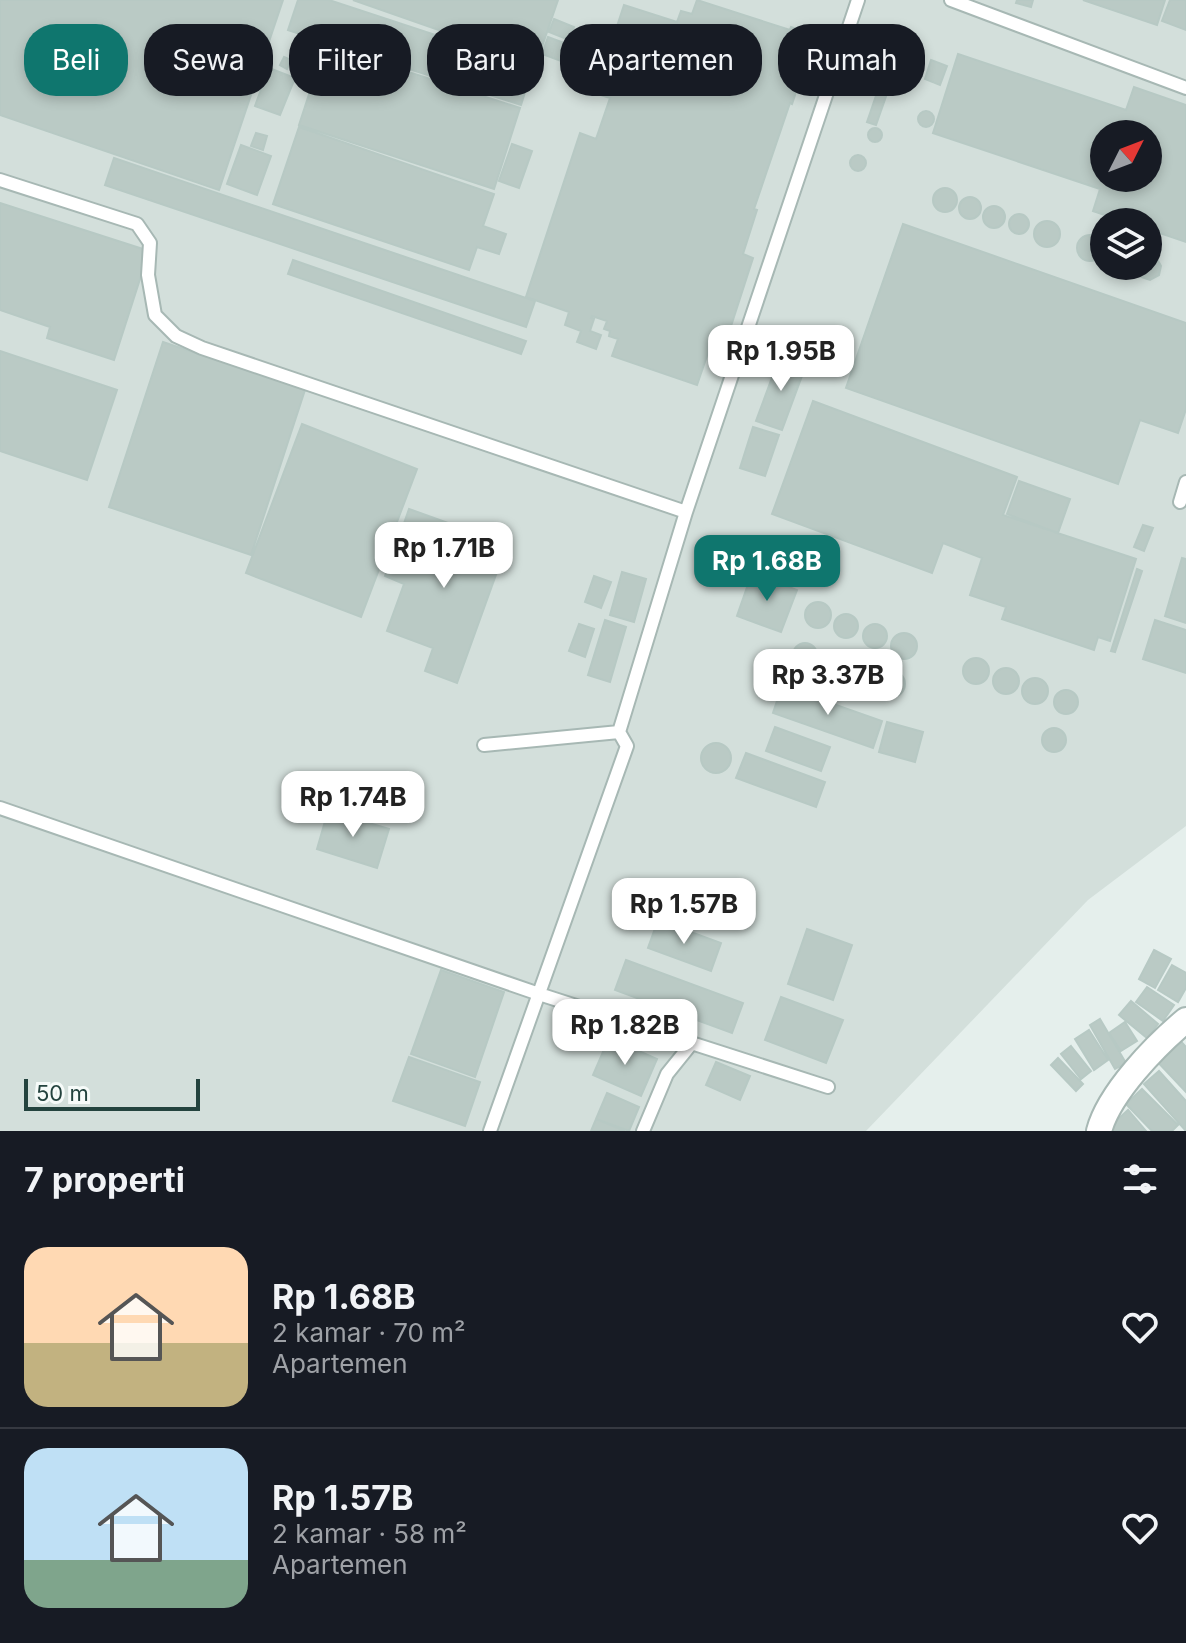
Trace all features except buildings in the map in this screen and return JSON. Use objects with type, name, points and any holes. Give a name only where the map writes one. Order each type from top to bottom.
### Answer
[{"type":"street","points":[[1099,1131],[1118,1093],[1133,1072],[1186,1020]]},
{"type":"lane","points":[[490,1131],[627,746],[619,732],[686,512],[858,0]]},
{"type":"lane","points":[[951,0],[982,6],[1186,88]]},
{"type":"lane","points":[[0,180],[137,224],[150,243],[148,275],[155,315],[176,336],[202,348],[686,512]]},
{"type":"lane","points":[[1180,502],[1186,482]]},
{"type":"lane","points":[[484,745],[619,732]]},
{"type":"lane","points":[[0,808],[539,994],[828,1087]]},
{"type":"lane","points":[[643,1131],[667,1074],[692,1043]]},
{"type":"shaded area","points":[[0,0],[1186,0],[1186,826],[1088,900],[866,1131],[0,1131]]}]
